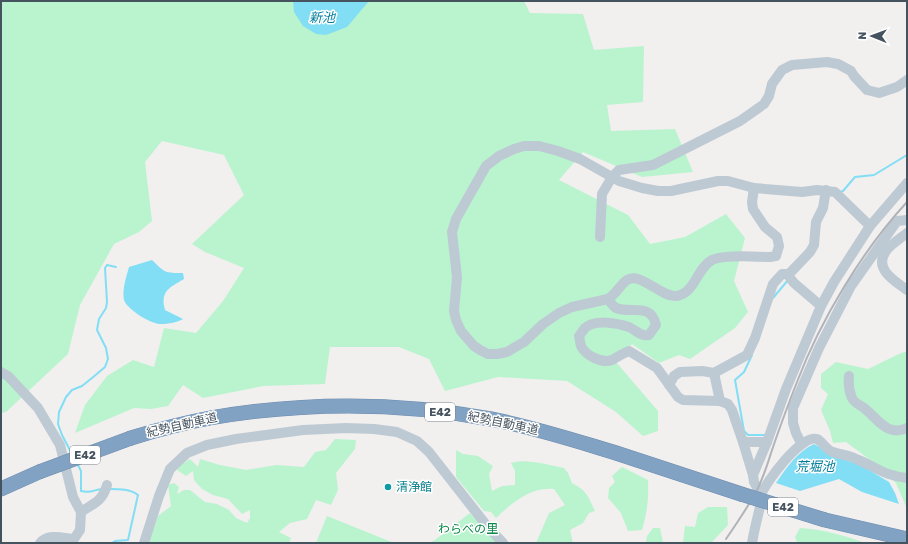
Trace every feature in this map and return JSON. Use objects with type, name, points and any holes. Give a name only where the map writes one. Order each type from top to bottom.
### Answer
[{"type":"highway","name":"紀勢自動車道","points":[[1,489],[39,472],[131,438],[168,427],[209,418],[294,407],[336,406],[423,410],[492,419],[533,428],[825,520],[907,539]]},
{"type":"street","points":[[600,237],[602,194],[612,177],[619,170],[653,165],[740,121],[764,104],[772,84],[782,70],[792,65],[827,62],[838,64],[851,71],[867,90],[879,93],[897,87],[907,80]]},
{"type":"street","points":[[754,188],[752,202],[753,209],[766,227],[777,238],[779,246],[776,256],[720,258],[711,261],[703,267],[688,292],[678,296],[670,296],[663,293],[635,277],[628,279],[613,296],[608,299],[572,307],[559,313],[543,324],[524,342],[507,352],[488,354],[480,350],[461,331],[454,311],[457,277],[452,232],[456,219],[486,166],[499,156],[524,146],[539,146],[558,151],[580,159],[619,181],[658,191],[671,191],[718,181],[728,181],[754,188],[802,192],[817,190],[835,192],[870,226]]},
{"type":"street","points":[[753,474],[767,442],[786,389],[821,306],[834,282],[870,226],[907,183]]},
{"type":"street","points":[[669,384],[674,376],[680,372],[702,371],[714,373],[747,355],[755,338],[773,284],[782,274],[789,274],[810,252],[814,245],[816,222],[823,208],[826,190]]},
{"type":"street","points":[[801,443],[793,423],[793,408],[819,348],[847,293],[862,270],[897,221],[907,220]]},
{"type":"street","points":[[907,233],[886,252],[882,261],[884,271],[888,276],[907,290]]},
{"type":"street","points":[[787,274],[794,283],[821,306]]},
{"type":"street","points":[[608,299],[615,308],[638,309],[649,313],[654,319],[656,325],[654,330],[649,335],[644,336],[628,327],[609,323],[595,324],[586,327],[579,336],[581,346],[594,358],[604,361],[611,360],[629,351],[634,353],[657,368],[678,397],[682,400],[720,401],[728,404],[732,410],[743,442],[754,482],[761,495]]},
{"type":"street","points":[[1,372],[8,376],[38,408],[60,445],[73,497],[80,512],[80,530],[74,539],[54,537],[42,540],[40,543]]},
{"type":"street","points":[[714,373],[720,401]]},
{"type":"street","points":[[849,376],[849,389],[852,400],[864,408],[882,426],[894,431],[907,428]]},
{"type":"street","points":[[144,543],[158,496],[170,469],[188,453],[207,445],[236,439],[303,430],[346,428],[397,432],[417,441],[429,452],[487,526],[503,543]]},
{"type":"street","points":[[752,542],[761,495],[772,476],[801,443],[809,439],[815,438],[821,441],[832,452],[856,458],[881,472],[895,477],[907,478]]},
{"type":"street","points":[[743,442],[767,442]]},
{"type":"street","points":[[80,512],[101,499],[104,496],[107,485]]},
{"type":"green space","points":[[1,1],[524,1],[530,13],[583,14],[594,50],[644,46],[643,102],[607,105],[611,131],[675,129],[693,172],[642,177],[583,152],[559,180],[628,215],[650,244],[685,237],[726,214],[745,238],[734,281],[748,312],[735,328],[690,359],[679,355],[659,363],[632,344],[616,362],[658,411],[658,431],[643,436],[616,412],[567,381],[498,377],[445,391],[429,359],[399,347],[330,347],[325,384],[263,386],[203,398],[183,385],[168,406],[151,409],[134,408],[75,433],[85,405],[107,376],[133,360],[154,367],[164,328],[196,333],[223,301],[244,268],[205,252],[192,244],[244,195],[224,155],[162,141],[145,162],[152,221],[139,232],[114,244],[80,305],[68,354],[6,412],[1,413]]},
{"type":"green space","points":[[907,351],[907,509],[896,483],[873,462],[846,442],[833,443],[830,431],[821,410],[828,394],[821,388],[821,374],[836,362],[868,369]]},
{"type":"green space","points":[[335,439],[356,440],[355,449],[336,473],[338,490],[331,505],[316,500],[307,519],[290,523],[279,532],[291,538],[289,543],[152,543],[149,541],[158,516],[171,506],[168,485],[174,483],[179,487],[177,494],[184,490],[190,490],[205,502],[217,504],[229,510],[236,518],[247,523],[250,518],[250,510],[242,514],[228,499],[213,495],[202,489],[194,480],[193,471],[186,476],[177,470],[179,466],[190,459],[198,467],[200,459],[246,470],[276,465],[304,467],[315,452],[326,450]]},
{"type":"green space","points":[[456,450],[463,454],[478,456],[493,466],[489,474],[492,491],[502,486],[515,485],[515,471],[511,463],[523,461],[564,468],[572,483],[586,494],[595,511],[589,513],[583,523],[570,530],[573,543],[536,543],[549,513],[565,505],[554,489],[537,490],[522,497],[515,501],[496,518],[491,512],[484,511],[456,477]]},
{"type":"green space","points":[[622,467],[648,480],[647,505],[642,530],[628,531],[621,513],[608,498],[609,488],[615,482],[612,476]]},
{"type":"green space","points":[[708,507],[727,507],[728,525],[711,543],[683,543],[685,526],[695,527],[698,513]]},
{"type":"green space","name":"わらべの里","points":[[470,513],[497,543],[429,543],[435,540]]},
{"type":"green space","points":[[327,516],[394,543],[316,543]]},
{"type":"green space","points":[[653,528],[660,528],[663,543],[646,543],[647,536]]},
{"type":"green space","points":[[800,528],[825,531],[866,543],[797,543],[795,537]]},
{"type":"water","name":"新池","points":[[293,1],[369,1],[347,27],[326,35],[316,34],[303,26],[294,12]]},
{"type":"water","points":[[152,260],[160,268],[166,271],[172,273],[183,273],[184,279],[170,288],[165,294],[164,304],[165,310],[183,319],[173,323],[158,324],[141,316],[126,304],[124,300],[124,288],[129,267]]},
{"type":"water","name":"荒堀池","points":[[814,444],[834,455],[864,467],[889,482],[899,504],[862,492],[839,479],[800,491],[776,483],[797,456],[802,451]]},
{"type":"waterway","points":[[840,192],[843,191],[855,177],[874,175],[907,155]]},
{"type":"waterway","points":[[72,454],[58,424],[59,412],[66,397],[72,390],[82,386],[105,367],[108,359],[106,348],[97,330],[99,319],[106,308],[107,302],[105,268],[107,265],[116,267]]},
{"type":"waterway","points":[[773,298],[788,280]]},
{"type":"waterway","points":[[752,355],[744,372],[735,380],[744,431],[748,435],[764,435]]},
{"type":"waterway","points":[[77,463],[81,471],[81,491],[91,492],[103,489]]},
{"type":"waterway","points":[[109,489],[128,490],[138,495],[128,540],[115,541],[112,543]]},
{"type":"railway","points":[[726,539],[754,496],[765,472],[780,426],[797,382],[830,310],[874,242],[907,202]]},
{"type":"place","name":"清浄館","points":[[388,487]]}]
